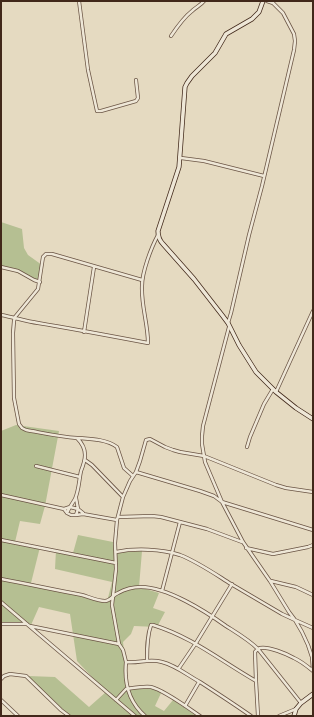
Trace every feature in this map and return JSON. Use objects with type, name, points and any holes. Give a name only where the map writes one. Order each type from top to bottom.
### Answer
[{"type":"street","points":[[79,1],[88,70],[97,110],[101,111],[136,101],[138,98],[136,80]]},
{"type":"street","points":[[171,36],[182,20],[204,1]]},
{"type":"street","points":[[1,315],[148,343],[143,304],[142,280],[152,247],[158,235],[179,167],[181,158],[185,87],[192,76],[215,53],[226,34],[252,19],[259,12],[263,1]]},
{"type":"street","points":[[267,1],[283,12],[294,34],[295,41],[293,56],[203,426],[202,436],[205,462],[222,502],[246,548],[270,581],[302,632],[312,657],[313,671]]},
{"type":"street","points":[[181,158],[204,161],[264,176]]},
{"type":"street","points":[[158,235],[162,244],[194,279],[228,324],[242,351],[256,372],[276,392],[313,419]]},
{"type":"street","points":[[133,476],[124,468],[119,449],[116,445],[92,439],[26,430],[22,428],[19,424],[14,398],[13,333],[15,317],[37,292],[40,282],[43,258],[46,254],[52,254],[142,280]]},
{"type":"street","points":[[1,267],[18,271],[40,282]]},
{"type":"street","points":[[84,332],[94,267]]},
{"type":"street","points":[[276,392],[313,311]]},
{"type":"street","points":[[247,447],[264,404],[273,389]]},
{"type":"street","points":[[67,513],[76,497],[85,460],[83,446],[77,438]]},
{"type":"street","points":[[144,716],[132,701],[127,689],[125,673],[126,662],[123,650],[119,644],[112,605],[115,583],[115,543],[117,519],[123,497],[136,472],[144,443],[147,439],[180,452],[204,456],[286,488],[313,492]]},
{"type":"street","points":[[85,460],[92,465],[123,497]]},
{"type":"street","points":[[36,466],[80,477]]},
{"type":"street","points":[[136,472],[200,491],[214,496],[222,502],[313,530]]},
{"type":"street","points":[[1,495],[64,509],[70,507],[78,509],[83,514]]},
{"type":"street","points":[[76,497],[78,509],[76,515]]},
{"type":"street","points":[[64,509],[71,515],[83,514],[117,519],[152,516],[161,517],[207,529],[243,542]]},
{"type":"street","points":[[162,591],[180,522]]},
{"type":"street","points":[[1,540],[116,563]]},
{"type":"street","points":[[246,548],[273,554],[313,545]]},
{"type":"street","points":[[116,552],[136,550],[164,551],[180,555],[202,566],[282,614],[313,628]]},
{"type":"street","points":[[1,579],[106,601],[110,600],[117,593],[129,588],[140,587],[162,591],[189,603],[212,616],[251,642],[301,703]]},
{"type":"street","points":[[270,581],[296,587],[313,595]]},
{"type":"street","points":[[179,668],[232,584]]},
{"type":"street","points":[[1,602],[135,716]]},
{"type":"street","points":[[1,624],[29,625],[119,644]]},
{"type":"street","points":[[147,660],[148,636],[151,625],[180,635],[196,643],[234,669],[256,681]]},
{"type":"street","points":[[258,649],[266,648],[286,654],[301,662],[313,671]]},
{"type":"street","points":[[258,649],[255,652],[258,716]]},
{"type":"street","points":[[126,662],[130,663],[147,660],[162,661],[179,668],[251,716]]},
{"type":"street","points":[[1,679],[10,674],[26,676],[60,710],[69,716]]},
{"type":"street","points":[[185,706],[199,682]]},
{"type":"street","points":[[116,700],[127,689],[150,687],[164,693],[200,716]]},
{"type":"street","points":[[294,716],[296,709],[301,703],[313,694]]},
{"type":"street","points":[[1,700],[18,716]]},
{"type":"street","points":[[279,716],[296,709]]},
{"type":"green space","points":[[1,222],[22,229],[24,248],[28,255],[42,265],[41,283],[1,266]]},
{"type":"green space","points":[[16,425],[59,431],[45,506],[40,524],[20,521],[15,542],[40,547],[31,583],[107,602],[112,582],[55,569],[56,550],[73,553],[78,535],[113,542],[115,552],[142,551],[139,587],[159,593],[153,608],[165,612],[157,627],[134,626],[131,634],[123,642],[128,689],[151,689],[162,691],[155,706],[164,711],[173,700],[197,716],[67,716],[28,676],[55,677],[89,707],[106,692],[77,661],[70,614],[39,607],[31,625],[2,623],[1,431]]}]
